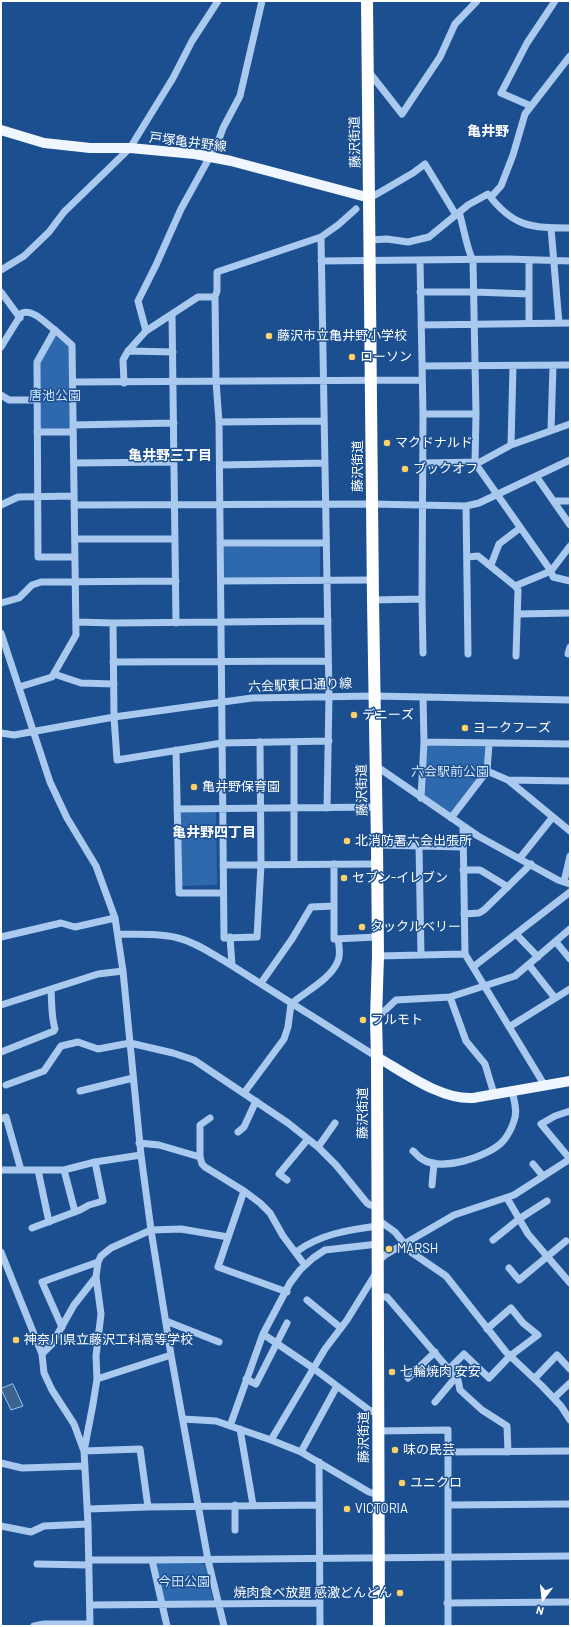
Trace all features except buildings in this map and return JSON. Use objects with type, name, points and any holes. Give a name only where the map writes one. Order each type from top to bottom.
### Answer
[{"type":"highway","name":"藤沢街道","points":[[367,1],[374,696],[377,807],[378,956],[376,1019],[379,1626]]},
{"type":"main road","name":"戸塚亀井野線","points":[[1,130],[44,142],[90,148],[130,148],[209,156],[230,160],[370,198]]},
{"type":"main road","points":[[377,1057],[432,1088],[462,1099],[570,1082]]},
{"type":"street","points":[[1,270],[24,256],[49,232],[64,212],[130,148],[173,78],[192,41],[218,1]]},
{"type":"street","points":[[146,332],[138,301],[181,209],[240,96],[262,1]]},
{"type":"street","points":[[368,71],[402,114],[440,57],[455,24],[477,1]]},
{"type":"street","points":[[531,106],[501,93],[527,43],[555,1]]},
{"type":"street","points":[[491,197],[501,186],[515,149],[522,122],[531,106],[570,56]]},
{"type":"street","points":[[370,198],[413,173],[425,164],[457,213],[467,242],[468,250],[473,260],[476,414],[475,463],[551,571],[553,577],[570,581]]},
{"type":"street","points":[[369,240],[387,239],[408,242],[418,241],[428,237],[457,213],[480,197],[488,194],[509,217],[533,227],[570,228]]},
{"type":"street","points":[[260,742],[261,865],[257,937],[224,938],[220,465],[216,381],[215,296],[217,291],[217,272],[321,237],[338,225],[356,209]]},
{"type":"street","points":[[551,228],[559,323]]},
{"type":"street","points":[[321,237],[329,696],[328,808]]},
{"type":"street","points":[[420,260],[423,414],[423,653]]},
{"type":"street","points":[[529,260],[529,323]]},
{"type":"street","points":[[321,261],[570,261]]},
{"type":"street","points":[[1,292],[20,318]]},
{"type":"street","points":[[420,292],[529,294]]},
{"type":"street","points":[[124,383],[124,360],[128,351],[146,332],[198,297],[215,296]]},
{"type":"street","points":[[1,347],[22,313],[26,312],[35,314],[72,345],[76,635],[52,677],[19,687]]},
{"type":"street","points":[[172,314],[176,623]]},
{"type":"street","points":[[421,324],[570,323]]},
{"type":"street","points":[[55,330],[37,362],[38,557],[75,557]]},
{"type":"street","points":[[128,351],[173,352]]},
{"type":"street","points":[[422,366],[570,365]]},
{"type":"street","points":[[511,446],[513,366]]},
{"type":"street","points":[[551,430],[553,366]]},
{"type":"street","points":[[73,382],[124,383],[174,381],[422,380]]},
{"type":"street","points":[[1,395],[9,400],[37,400]]},
{"type":"street","points":[[423,414],[476,414]]},
{"type":"street","points":[[219,422],[324,421]]},
{"type":"street","points":[[37,432],[174,424]]},
{"type":"street","points":[[423,464],[475,463],[489,458],[511,446],[570,424]]},
{"type":"street","points":[[74,505],[372,504],[466,506],[479,503],[570,460]]},
{"type":"street","points":[[74,463],[174,462]]},
{"type":"street","points":[[220,465],[325,463]]},
{"type":"street","points":[[536,476],[570,526]]},
{"type":"street","points":[[1,505],[18,497],[74,496]]},
{"type":"street","points":[[554,501],[570,501]]},
{"type":"street","points":[[466,506],[468,557],[468,654]]},
{"type":"street","points":[[490,565],[499,544],[520,528]]},
{"type":"street","points":[[75,540],[175,539]]},
{"type":"street","points":[[220,542],[326,543]]},
{"type":"street","points":[[516,586],[551,571],[570,546]]},
{"type":"street","points":[[468,557],[478,556],[516,586],[518,590],[516,656]]},
{"type":"street","points":[[221,581],[373,580]]},
{"type":"street","points":[[1,603],[19,598],[36,583],[176,581]]},
{"type":"street","points":[[373,600],[422,599]]},
{"type":"street","points":[[518,614],[570,613]]},
{"type":"street","points":[[76,622],[176,623],[328,621]]},
{"type":"street","points":[[113,623],[114,717],[117,760],[222,743],[329,741]]},
{"type":"street","points":[[1,633],[50,782],[67,818],[96,866],[115,918],[119,934],[139,1143],[151,1230],[198,1506],[208,1560],[224,1626]]},
{"type":"street","points":[[569,657],[570,647]]},
{"type":"street","points":[[113,662],[328,661]]},
{"type":"street","points":[[54,674],[81,683],[114,684]]},
{"type":"street","points":[[421,798],[424,742],[423,696]]},
{"type":"street","name":"六会駅東口通り線","points":[[1,733],[14,735],[114,717],[252,698],[423,696],[570,700]]},
{"type":"street","points":[[294,742],[294,865]]},
{"type":"street","points":[[424,742],[570,744]]},
{"type":"street","points":[[451,818],[487,771],[489,744]]},
{"type":"street","points":[[176,750],[179,893],[223,893]]},
{"type":"street","points":[[376,766],[478,836],[567,883],[570,856]]},
{"type":"street","points":[[487,771],[508,780],[552,818],[570,831]]},
{"type":"street","points":[[508,780],[570,781]]},
{"type":"street","points":[[177,809],[377,807]]},
{"type":"street","points":[[520,858],[552,818]]},
{"type":"street","points":[[462,826],[465,954],[545,1086]]},
{"type":"street","points":[[377,845],[463,847]]},
{"type":"street","points":[[419,846],[421,955]]},
{"type":"street","points":[[334,864],[334,939],[377,937]]},
{"type":"street","points":[[224,865],[377,864]]},
{"type":"street","points":[[464,914],[479,913],[484,910],[531,864]]},
{"type":"street","points":[[464,870],[480,870],[508,886]]},
{"type":"street","points":[[473,967],[570,892]]},
{"type":"street","points":[[260,984],[292,939],[310,907],[334,906]]},
{"type":"street","points":[[1,937],[61,923],[75,927],[115,918]]},
{"type":"street","points":[[376,1019],[396,1000],[450,997],[516,976],[570,929]]},
{"type":"street","points":[[119,934],[154,935],[178,938],[198,945],[377,1057]]},
{"type":"street","points":[[516,934],[538,957]]},
{"type":"street","points":[[230,937],[232,965]]},
{"type":"street","points":[[244,1093],[284,1039],[288,1027],[291,1004],[324,979],[338,961],[338,939]]},
{"type":"street","points":[[556,942],[570,959]]},
{"type":"street","points":[[378,956],[465,954]]},
{"type":"street","points":[[529,965],[555,998]]},
{"type":"street","points":[[1,1005],[98,974],[123,971]]},
{"type":"street","points":[[509,1027],[570,989]]},
{"type":"street","points":[[1,1052],[54,1031],[51,990]]},
{"type":"street","points":[[450,997],[466,1041],[485,1064],[494,1094]]},
{"type":"street","points":[[6,1085],[44,1071],[61,1046],[78,1042],[98,1049],[130,1043],[167,1051],[194,1060],[244,1093],[318,1147],[336,1165],[377,1217],[395,1232],[411,1252],[446,1276],[510,1356],[554,1398],[570,1418]]},
{"type":"street","points":[[80,1091],[133,1078]]},
{"type":"street","points":[[413,1151],[422,1159],[434,1163],[464,1162],[481,1155],[500,1144],[509,1132],[515,1117],[512,1091]]},
{"type":"street","points":[[238,1132],[244,1127],[256,1102]]},
{"type":"street","points":[[271,1440],[313,1368],[341,1328],[385,1255],[454,1215],[489,1202],[507,1198],[520,1192],[570,1160],[541,1124],[555,1116],[570,1111]]},
{"type":"street","points":[[1,1119],[6,1118],[21,1170]]},
{"type":"street","points":[[210,1118],[200,1125],[200,1157],[202,1164],[244,1191],[270,1213],[283,1236],[304,1264]]},
{"type":"street","points":[[318,1147],[335,1123]]},
{"type":"street","points":[[287,1180],[278,1174],[308,1139]]},
{"type":"street","points":[[139,1143],[159,1145],[182,1150],[200,1157]]},
{"type":"street","points":[[1,1170],[64,1170],[95,1162],[141,1155]]},
{"type":"street","points":[[32,1228],[75,1212],[89,1205],[103,1201],[95,1162]]},
{"type":"street","points":[[432,1185],[434,1163]]},
{"type":"street","points":[[533,1164],[543,1176]]},
{"type":"street","points":[[38,1170],[49,1222]]},
{"type":"street","points":[[64,1170],[75,1212]]},
{"type":"street","points":[[244,1191],[218,1267],[287,1292]]},
{"type":"street","points":[[507,1198],[528,1234],[570,1283]]},
{"type":"street","points":[[493,1240],[519,1219],[547,1201]]},
{"type":"street","points":[[296,1252],[309,1243],[322,1237],[344,1231],[377,1217]]},
{"type":"street","points":[[34,1626],[44,1624],[90,1625],[88,1509],[84,1451],[97,1379],[96,1356],[101,1314],[96,1277],[98,1262],[104,1251],[151,1230],[181,1229],[228,1237]]},
{"type":"street","points":[[509,1268],[519,1280],[566,1241]]},
{"type":"street","points":[[230,1426],[263,1334],[294,1277],[304,1264],[325,1250],[378,1244]]},
{"type":"street","points":[[1,1252],[42,1354],[44,1373],[49,1384],[74,1424],[84,1451]]},
{"type":"street","points":[[62,1327],[42,1282],[98,1262]]},
{"type":"street","points":[[42,1354],[52,1344],[74,1305],[96,1277]]},
{"type":"street","points":[[377,1297],[388,1297],[449,1368],[456,1378],[460,1390],[482,1410],[508,1426],[508,1452]]},
{"type":"street","points":[[307,1300],[341,1328]]},
{"type":"street","points":[[449,1368],[464,1354],[489,1378],[510,1356],[538,1335],[523,1323],[511,1308],[487,1329]]},
{"type":"street","points":[[166,1321],[219,1342]]},
{"type":"street","points":[[246,1379],[256,1384],[288,1323]]},
{"type":"street","points":[[263,1334],[313,1368],[369,1410],[378,1414]]},
{"type":"street","points":[[412,1377],[435,1352]]},
{"type":"street","points":[[97,1379],[171,1354]]},
{"type":"street","points":[[534,1378],[557,1355],[570,1369]]},
{"type":"street","points":[[435,1402],[456,1378]]},
{"type":"street","points":[[554,1398],[570,1383]]},
{"type":"street","points":[[301,1452],[337,1386]]},
{"type":"street","points":[[183,1418],[204,1419],[240,1429],[271,1440],[301,1452],[370,1492],[378,1495]]},
{"type":"street","points":[[240,1429],[253,1505]]},
{"type":"street","points":[[378,1431],[448,1430],[448,1626]]},
{"type":"street","points":[[84,1451],[140,1449],[148,1507]]},
{"type":"street","points":[[448,1452],[570,1451]]},
{"type":"street","points":[[319,1462],[320,1626]]},
{"type":"street","points":[[1,1463],[27,1468],[85,1466]]},
{"type":"street","points":[[448,1505],[570,1504]]},
{"type":"street","points":[[235,1505],[235,1530]]},
{"type":"street","points":[[88,1509],[235,1505],[319,1505]]},
{"type":"street","points":[[1,1526],[31,1532],[44,1526],[88,1524]]},
{"type":"street","points":[[37,1564],[152,1560],[570,1556]]},
{"type":"street","points":[[152,1560],[167,1626]]},
{"type":"street","points":[[447,1603],[570,1602]]},
{"type":"street","points":[[90,1605],[320,1603]]},
{"type":"green space","name":"唐池公園","points":[[55,334],[70,346],[71,430],[39,430],[39,363]]},
{"type":"green space","points":[[320,545],[320,577],[221,578],[221,547]]},
{"type":"green space","name":"六会駅前公園","points":[[424,745],[485,747],[484,770],[450,814],[425,797]]},
{"type":"green space","points":[[178,810],[216,810],[217,885],[180,886]]},
{"type":"green space","name":"今田公園","points":[[157,1563],[202,1563],[205,1565],[213,1599],[211,1601],[164,1600],[155,1565]]},
{"type":"shaded area","points":[[13,1384],[23,1406],[11,1410],[1,1389]]},
{"type":"place","name":"藤沢市立亀井野小学校","points":[[269,336]]},
{"type":"place","name":"ローソン","points":[[352,357]]},
{"type":"place","name":"マクドナルド","points":[[387,443]]},
{"type":"place","name":"ブックオフ","points":[[405,469]]},
{"type":"place","name":"デニーズ","points":[[354,715]]},
{"type":"place","name":"ヨークフーズ","points":[[465,728]]},
{"type":"place","name":"亀井野保育園","points":[[194,787]]},
{"type":"place","name":"北消防署六会出張所","points":[[347,841]]},
{"type":"place","name":"セブン-イレブン","points":[[344,878]]},
{"type":"place","name":"タックルベリー","points":[[362,927]]},
{"type":"place","name":"フルモト","points":[[363,1020]]},
{"type":"place","name":"MARSH","points":[[389,1249]]},
{"type":"place","name":"神奈川県立藤沢工科高等学校","points":[[16,1340]]},
{"type":"place","name":"七輪焼肉 安安","points":[[392,1372]]},
{"type":"place","name":"味の民芸","points":[[395,1450]]},
{"type":"place","name":"ユニクロ","points":[[402,1483]]},
{"type":"place","name":"VICTORIA","points":[[347,1509]]},
{"type":"place","name":"焼肉食べ放題 感激どんどん","points":[[400,1593]]},
{"type":"district","name":"亀井野","points":[[488,131]]},
{"type":"district","name":"亀井野三丁目","points":[[170,455]]},
{"type":"district","name":"亀井野四丁目","points":[[214,832]]}]
